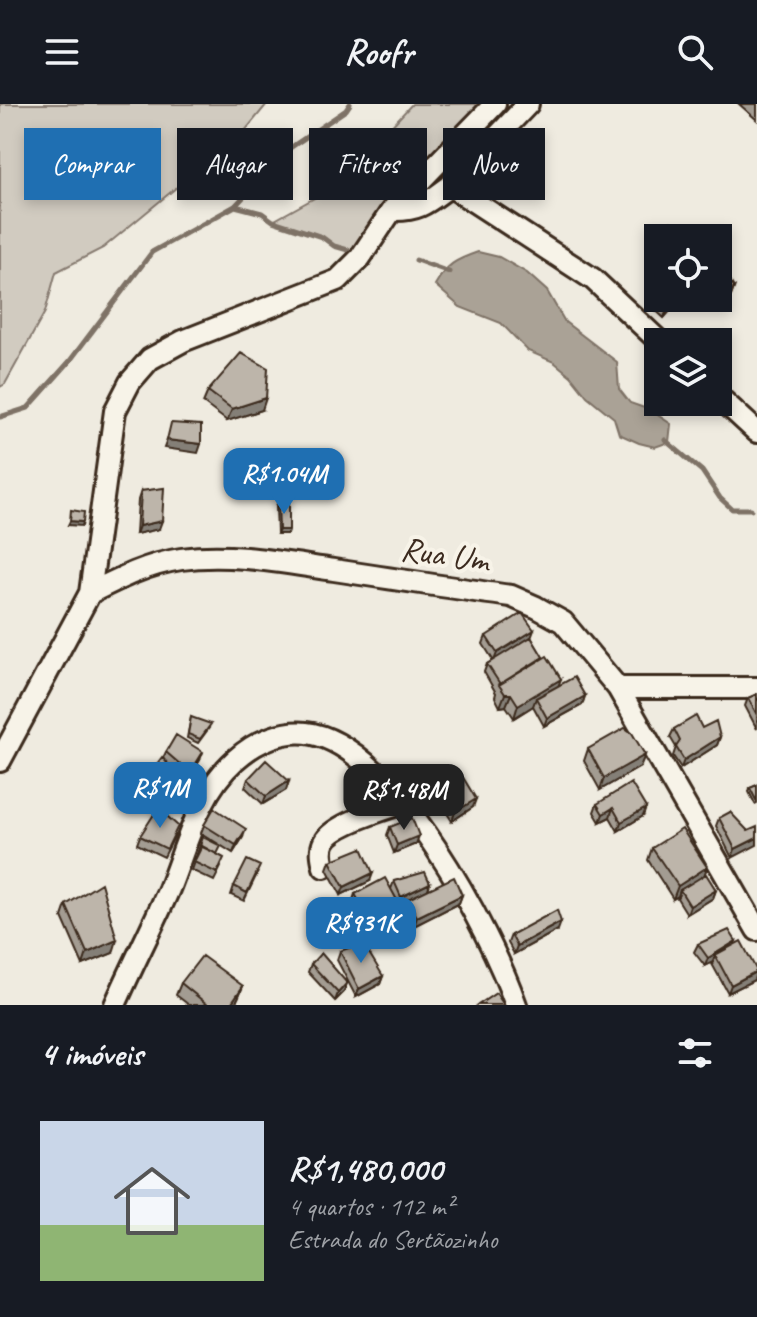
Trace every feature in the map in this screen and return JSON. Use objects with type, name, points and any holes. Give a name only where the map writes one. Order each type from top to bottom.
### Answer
[{"type":"street","points":[[0,761],[90,593],[115,411],[130,382],[150,359],[183,341],[338,280],[360,258],[392,210],[495,104]]},
{"type":"street","points":[[505,128],[528,104]]},
{"type":"street","points":[[392,210],[409,211],[423,207],[443,191]]},
{"type":"street","points":[[472,200],[593,279],[645,328]]},
{"type":"street","points":[[732,409],[757,432]]},
{"type":"street","name":"Rua Um","points":[[90,593],[156,564],[216,556],[511,596],[536,607],[563,622],[618,688],[757,930]]},
{"type":"street","points":[[618,688],[757,688]]},
{"type":"street","points":[[115,1005],[169,889],[196,817],[213,787],[233,761],[251,747],[275,735],[311,734],[328,739],[355,756],[404,803],[483,929],[516,1005]]},
{"type":"street","points":[[324,867],[322,844],[328,837],[354,820],[404,803]]},
{"type":"shaded area","points":[[0,104],[267,104],[247,128],[177,128],[177,187],[103,248],[56,272],[45,312],[5,384],[0,387]]},
{"type":"shaded area","points":[[412,104],[495,104],[474,128],[443,128],[443,163],[427,182],[427,128],[390,128]]},
{"type":"shaded area","points":[[311,200],[411,200],[360,258],[322,237],[273,221]]},
{"type":"shaded area","points":[[478,252],[499,257],[527,273],[547,291],[565,322],[617,362],[619,389],[630,403],[644,408],[644,416],[659,416],[671,424],[669,442],[655,447],[619,434],[614,418],[554,362],[528,351],[501,323],[460,307],[435,285],[452,264]]},
{"type":"building","points":[[241,353],[268,368],[266,398],[232,409],[208,391]]},
{"type":"building","points":[[171,423],[201,425],[201,444],[167,440]]},
{"type":"building","points":[[164,488],[162,521],[139,526],[141,491]]},
{"type":"building","points":[[278,502],[289,502],[289,530],[279,530]]},
{"type":"building","points":[[71,510],[84,512],[83,522],[70,521]]},
{"type":"building","points":[[522,613],[534,630],[497,653],[486,636]]},
{"type":"building","points":[[531,637],[543,657],[500,684],[487,664]]},
{"type":"building","points":[[547,656],[561,679],[518,705],[511,694],[505,694],[499,685]]},
{"type":"building","points":[[574,677],[585,696],[547,718],[536,698]]},
{"type":"building","points":[[757,694],[757,715],[748,698]]},
{"type":"building","points":[[696,716],[702,728],[716,721],[720,737],[684,760],[676,747],[680,741],[674,729]]},
{"type":"building","points":[[191,717],[211,724],[200,739],[188,734]]},
{"type":"building","points":[[625,728],[632,733],[645,755],[604,778],[588,749]]},
{"type":"building","points":[[176,735],[203,752],[190,773],[166,752]]},
{"type":"building","points":[[162,757],[184,783],[174,794],[150,773]]},
{"type":"building","points":[[266,760],[289,781],[266,796],[248,779]]},
{"type":"building","points":[[464,779],[476,799],[455,812],[442,793]]},
{"type":"building","points":[[631,783],[646,808],[621,822],[613,808],[603,814],[597,804]]},
{"type":"building","points":[[757,785],[757,800],[756,800],[750,788]]},
{"type":"building","points":[[158,808],[178,826],[167,849],[140,836]]},
{"type":"building","points":[[214,808],[246,829],[236,845],[204,825]]},
{"type":"building","points":[[730,812],[748,831],[757,827],[757,838],[735,849],[719,818]]},
{"type":"building","points":[[412,818],[419,836],[397,845],[390,827]]},
{"type":"building","points":[[682,829],[707,867],[678,886],[652,848]]},
{"type":"building","points":[[203,837],[221,846],[217,854],[200,846]]},
{"type":"building","points":[[202,846],[224,858],[217,873],[194,862]]},
{"type":"building","points":[[362,848],[373,873],[344,887],[330,861]]},
{"type":"building","points":[[247,860],[260,866],[247,893],[234,886]]},
{"type":"building","points":[[425,872],[430,883],[401,897],[394,881]]},
{"type":"building","points":[[706,874],[716,890],[690,906],[680,890]]},
{"type":"building","points":[[454,877],[462,895],[417,917],[408,899]]},
{"type":"building","points":[[385,878],[397,900],[367,916],[355,894]]},
{"type":"building","points":[[101,883],[117,940],[87,953],[66,905]]},
{"type":"building","points":[[557,910],[561,922],[517,946],[511,935]]},
{"type":"building","points":[[729,930],[736,941],[708,958],[698,944]]},
{"type":"building","points":[[741,941],[757,971],[731,985],[715,955]]},
{"type":"building","points":[[363,943],[383,976],[359,989],[340,951]]},
{"type":"building","points":[[321,953],[347,983],[338,993],[311,964]]},
{"type":"building","points":[[202,956],[243,986],[230,1005],[208,1005],[181,983]]},
{"type":"building","points":[[496,993],[504,1005],[478,1005]]},
{"type":"waterway","points":[[0,417],[28,408],[69,362],[152,252],[235,206],[290,148],[346,110],[350,104]]},
{"type":"waterway","points":[[235,206],[262,213],[273,221],[322,237],[334,246],[348,250]]},
{"type":"waterway","points":[[416,260],[449,272]]},
{"type":"waterway","points":[[665,440],[702,471],[720,498],[732,509],[751,509]]}]
